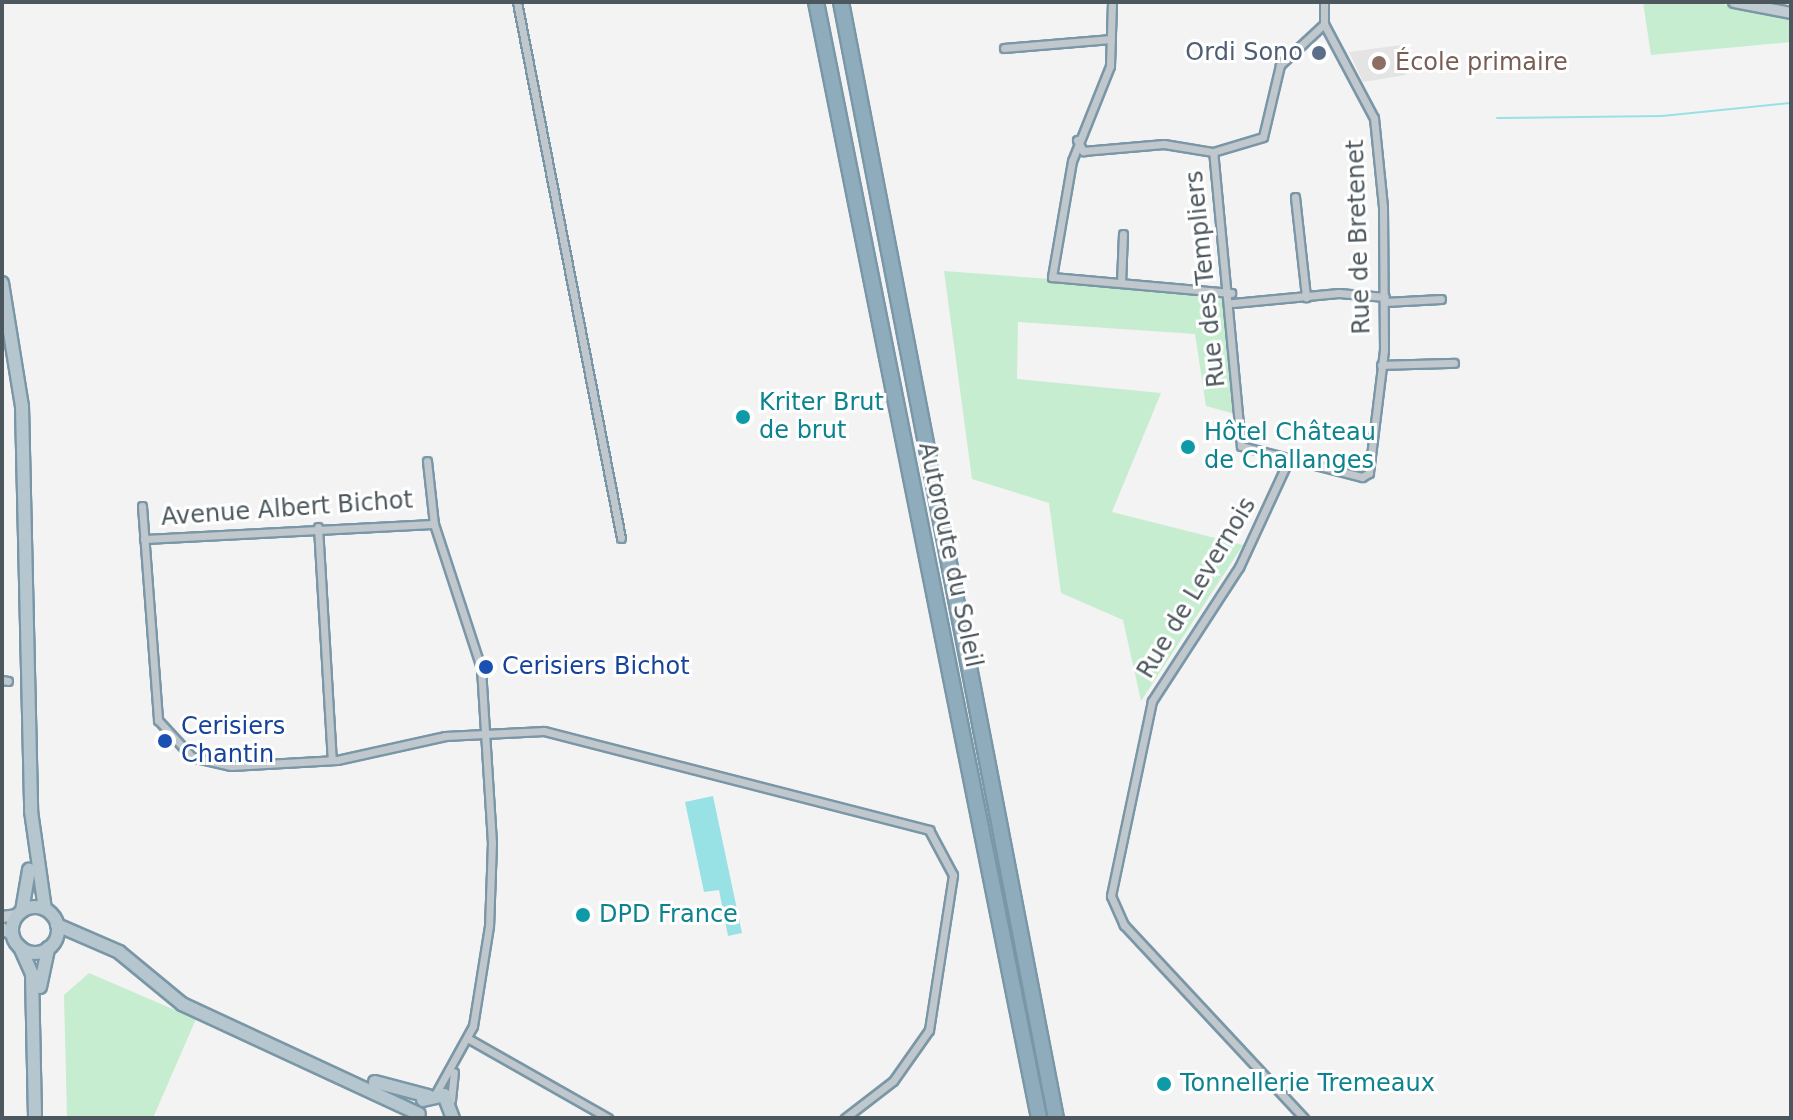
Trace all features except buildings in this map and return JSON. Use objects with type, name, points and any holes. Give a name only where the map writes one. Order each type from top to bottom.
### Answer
[{"type":"highway","name":"Autoroute du Soleil","points":[[816,2],[1039,1118]]},
{"type":"highway","name":"Autoroute du Soleil","points":[[841,2],[1056,1118]]},
{"type":"main road","points":[[2,283],[22,406],[31,811],[45,909],[57,925],[119,952],[182,1004],[344,1074],[420,1116],[432,1095]]},
{"type":"main road","points":[[31,811],[20,913],[7,932],[20,947],[32,974],[38,1118]]},
{"type":"main road","points":[[20,913],[45,909]]},
{"type":"main road","points":[[38,1118],[40,983],[57,925]]},
{"type":"main road","points":[[20,947],[87,945],[139,971]]},
{"type":"main road","points":[[344,1074],[432,1095],[455,1111]]},
{"type":"street","points":[[517,2],[621,538]]},
{"type":"street","points":[[1112,2],[1110,66],[1077,140],[1052,277],[1231,293]]},
{"type":"street","points":[[1324,2],[1324,24]]},
{"type":"street","points":[[1734,2],[1791,13]]},
{"type":"street","name":"Rue des Templiers","points":[[1289,459],[1241,446],[1233,303],[1213,152],[1263,137],[1280,65],[1324,24]]},
{"type":"street","name":"Rue de Bretenet","points":[[1289,459],[1362,477],[1369,473],[1381,365],[1385,300],[1374,118],[1324,24]]},
{"type":"street","points":[[1004,48],[1111,39]]},
{"type":"street","points":[[1077,140],[1083,151],[1164,144],[1213,152]]},
{"type":"street","points":[[1295,197],[1306,297]]},
{"type":"street","points":[[1121,283],[1123,234]]},
{"type":"street","points":[[1233,303],[1306,297],[1441,299]]},
{"type":"street","name":"Rue de Bretenet","points":[[1381,365],[1454,363]]},
{"type":"street","name":"Rue de Levernois","points":[[1289,459],[1239,567],[1152,701],[1111,896],[1124,925],[1191,992],[1304,1118]]},
{"type":"street","points":[[427,461],[434,524]]},
{"type":"street","points":[[142,506],[154,693],[168,737],[211,764],[332,760],[488,733],[553,733],[929,830],[950,857],[953,875],[929,1030],[893,1081],[845,1118]]},
{"type":"street","name":"Avenue Albert Bichot","points":[[144,539],[318,527],[434,524],[474,641],[488,733],[489,926],[469,1039],[454,1070]]},
{"type":"street","points":[[318,527],[332,760]]},
{"type":"street","points":[[2,917],[20,913]]},
{"type":"street","points":[[469,1039],[608,1118]]},
{"type":"street","points":[[432,1095],[454,1070]]},
{"type":"street","points":[[454,1070],[455,1111]]},
{"type":"shaded area","name":"École primaire","points":[[1401,45],[1406,75],[1363,82],[1349,52]]},
{"type":"green space","points":[[1643,2],[1710,2],[1791,16],[1791,42],[1651,55]]},
{"type":"green space","points":[[944,271],[1225,292],[1235,414],[1206,406],[1195,334],[1018,322],[1017,379],[1161,393],[1112,512],[1243,545],[1141,701],[1123,620],[1061,593],[1049,503],[972,479]]},
{"type":"green space","points":[[89,973],[196,1019],[153,1118],[67,1118],[64,995]]},
{"type":"water","points":[[713,796],[742,933],[728,936],[719,890],[704,892],[685,802]]},
{"type":"waterway","points":[[1497,118],[1662,116],[1791,103]]},
{"type":"place","name":"Ordi Sono","points":[[1319,53]]},
{"type":"place","name":"École primaire","points":[[1379,63]]},
{"type":"place","name":"Kriter Brut de brut","points":[[743,417]]},
{"type":"place","name":"Hôtel Château de Challanges","points":[[1188,447]]},
{"type":"place","name":"Cerisiers Bichot","points":[[486,667]]},
{"type":"place","name":"Cerisiers Chantin","points":[[165,741]]},
{"type":"place","name":"DPD France","points":[[583,915]]},
{"type":"place","name":"Tonnellerie Tremeaux","points":[[1164,1084]]}]
